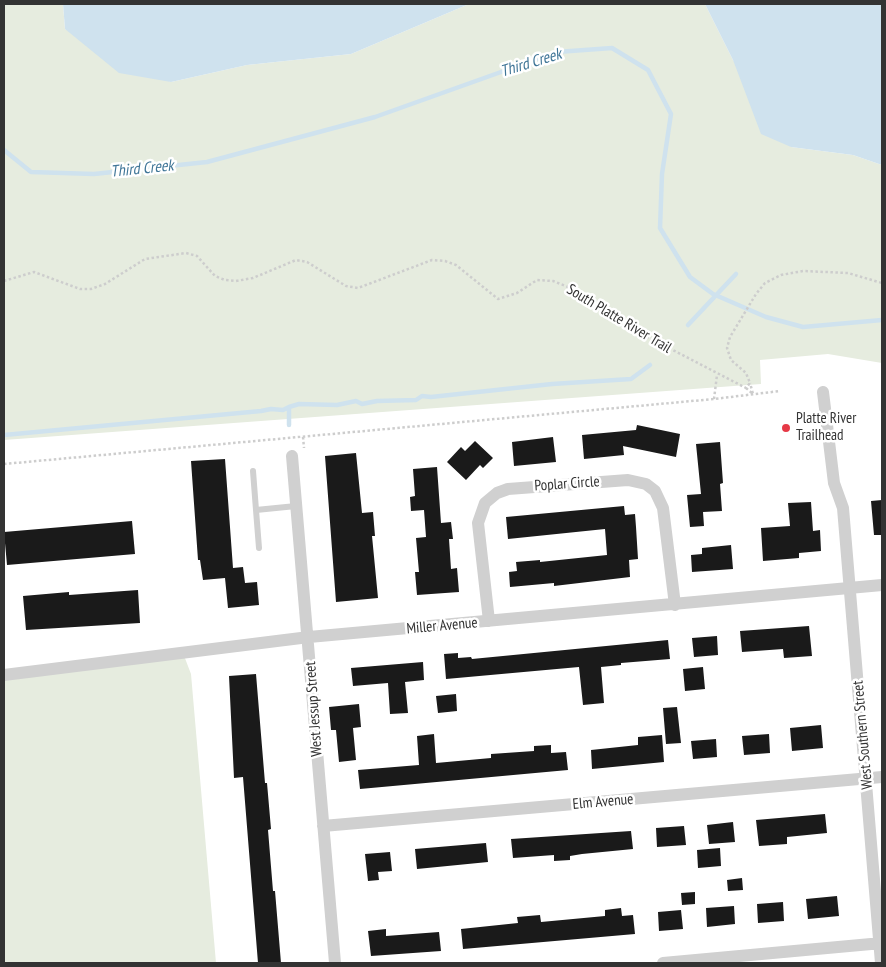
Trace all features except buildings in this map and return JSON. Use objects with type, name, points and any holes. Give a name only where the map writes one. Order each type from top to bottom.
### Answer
[{"type":"street","name":"West Southern Street","points":[[823,392],[834,483],[843,508],[867,779],[880,963]]},
{"type":"street","name":"West Jessup Street","points":[[292,456],[309,637],[335,963]]},
{"type":"street","name":"Poplar Circle","points":[[489,622],[478,523],[485,504],[497,493],[508,489],[628,480],[646,484],[655,491],[663,508],[675,604]]},
{"type":"street","name":"Miller Avenue","points":[[4,675],[309,637],[882,585]]},
{"type":"street","name":"Elm Avenue","points":[[323,826],[882,777]]},
{"type":"street","points":[[663,963],[880,943]]},
{"type":"lane","points":[[254,471],[260,548]]},
{"type":"lane","points":[[256,510],[296,506]]},
{"type":"path","name":"South Platte River Trail","points":[[4,281],[34,272],[66,285],[80,289],[92,289],[105,284],[145,259],[186,253],[197,256],[216,276],[225,280],[236,281],[253,278],[296,260],[307,262],[346,286],[358,288],[432,260],[445,261],[456,265],[498,299],[518,293],[537,280],[553,281],[573,290],[642,334],[717,375],[746,388],[753,394]]},
{"type":"path","points":[[753,394],[746,373],[731,360],[727,348],[730,337],[756,294],[765,284],[781,275],[802,271],[848,273],[882,283]]},
{"type":"path","points":[[714,399],[717,375]]},
{"type":"path","points":[[746,388],[750,383]]},
{"type":"path","points":[[4,464],[714,399],[780,391]]},
{"type":"shaded area","points":[[4,4],[63,4],[65,29],[171,82],[247,65],[351,54],[469,4],[705,4],[733,60],[791,147],[853,155],[882,165],[882,363],[828,354],[760,360],[761,384],[4,440]]},
{"type":"shaded area","points":[[183,653],[191,674],[216,963],[4,963],[4,675]]},
{"type":"water","points":[[63,4],[469,4],[351,54],[247,65],[171,82],[119,73],[65,29]]},
{"type":"water","points":[[705,4],[882,4],[882,165],[853,155],[791,147],[761,134],[733,60]]},
{"type":"waterway","name":"Third Creek","points":[[4,150],[31,172],[94,174],[207,162],[375,117],[557,52],[612,48],[648,70],[671,114],[662,174],[660,228],[690,277],[713,294],[766,317],[803,327],[882,320]]},
{"type":"waterway","points":[[688,325],[736,274]]},
{"type":"waterway","points":[[289,425],[289,407],[299,404],[337,405],[356,401],[362,404],[377,401],[416,400],[422,396],[431,397],[552,384],[631,379],[650,365]]},
{"type":"waterway","points":[[4,435],[271,409],[283,410],[289,407]]},
{"type":"place","name":"Platte River Trailhead","points":[[786,428]]}]
